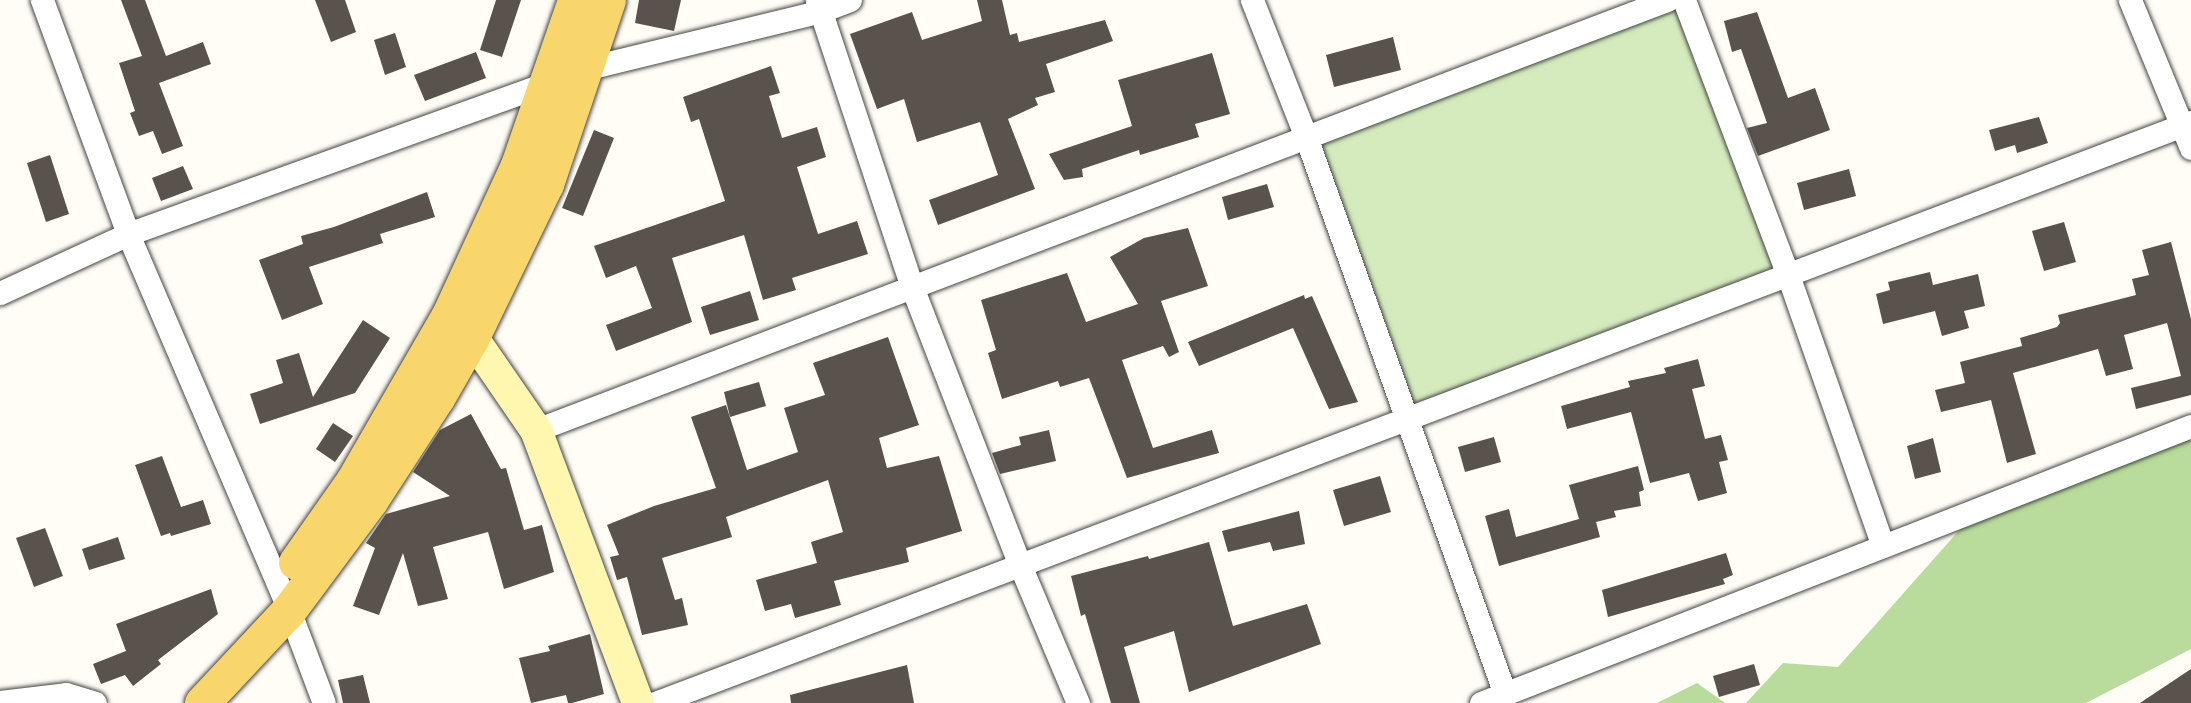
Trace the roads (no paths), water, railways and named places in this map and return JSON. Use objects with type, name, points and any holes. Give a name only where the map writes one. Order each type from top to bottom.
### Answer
[{"type":"main road","points":[[460,326],[575,0]]},
{"type":"main road","points":[[202,703],[284,599],[353,481],[460,326],[546,184],[588,68],[608,0]]},
{"type":"main road","points":[[176,703],[284,599]]},
{"type":"street","points":[[42,0],[128,234],[284,599],[324,703]]},
{"type":"street","points":[[588,68],[850,0]]},
{"type":"street","points":[[1252,0],[1306,137],[1505,694]]},
{"type":"street","points":[[536,430],[1667,0]]},
{"type":"street","points":[[1685,0],[1788,275],[1883,546]]},
{"type":"street","points":[[2130,0],[2186,124],[2191,148]]},
{"type":"street","points":[[819,6],[912,287],[1020,565],[1078,703]]},
{"type":"street","points":[[0,293],[128,234],[547,83]]},
{"type":"street","points":[[655,703],[2186,124]]},
{"type":"street","points":[[460,326],[536,430],[638,703]]},
{"type":"street","points":[[1481,703],[2191,426]]},
{"type":"street","points":[[0,702],[66,694],[94,703]]}]
